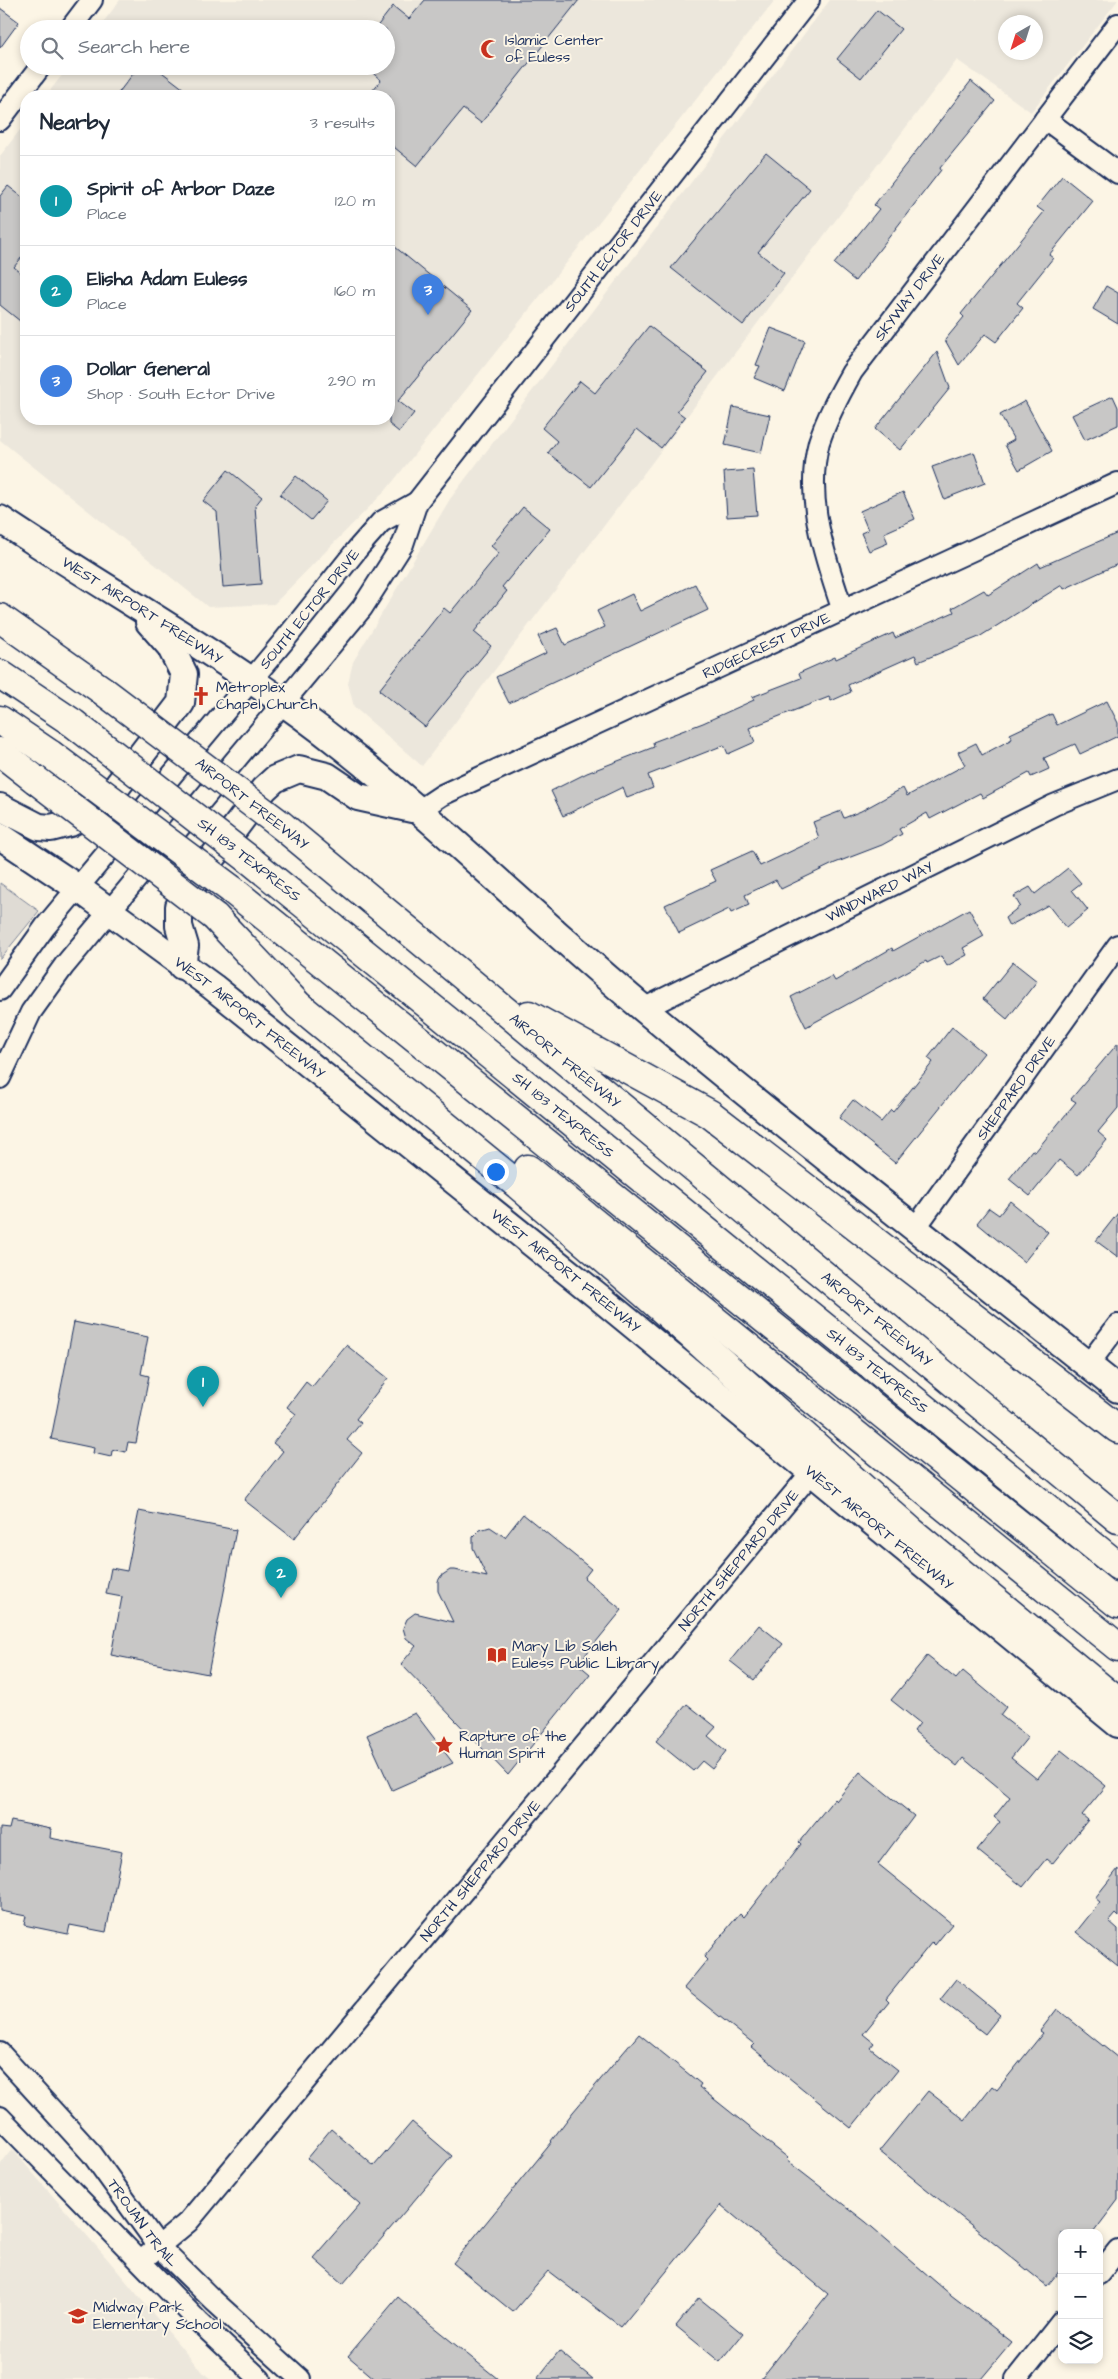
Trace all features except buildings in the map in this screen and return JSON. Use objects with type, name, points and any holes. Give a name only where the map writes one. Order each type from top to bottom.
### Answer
[{"type":"highway","name":"AIRPORT FREEWAY","points":[[5,621],[102,690],[281,825],[1118,1519]]},
{"type":"highway","name":"SH 183 TEXPRESS","points":[[0,674],[73,723],[250,860],[1118,1566]]},
{"type":"highway","points":[[0,720],[50,754],[231,889],[1118,1604]]},
{"type":"highway","points":[[0,752],[215,917],[1118,1647]]},
{"type":"highway","points":[[215,917],[298,1005],[518,1185],[652,1300],[912,1532],[1118,1702]]},
{"type":"highway","points":[[473,984],[710,1114],[1118,1429]]},
{"type":"main road","name":"WEST AIRPORT FREEWAY","points":[[0,519],[138,609],[207,649],[343,748],[418,811],[643,1009],[914,1230],[1118,1389]]},
{"type":"main road","points":[[0,807],[39,827],[51,828],[70,823],[102,806],[181,703],[184,674],[170,646],[138,609]]},
{"type":"main road","points":[[182,966],[185,946],[179,926],[180,906],[196,880],[264,789],[275,779],[299,769],[327,776],[358,797],[418,811]]},
{"type":"main road","name":"WEST AIRPORT FREEWAY","points":[[0,836],[78,888],[213,987],[599,1298],[1118,1724]]},
{"type":"street","points":[[77,20],[92,0]]},
{"type":"street","name":"SOUTH ECTOR DRIVE","points":[[0,1078],[31,1012],[64,966],[362,608],[403,544],[417,502],[809,0]]},
{"type":"street","name":"SKYWAY DRIVE","points":[[843,611],[826,561],[816,523],[815,477],[819,444],[824,426],[852,372],[1118,24]]},
{"type":"street","points":[[23,90],[34,75]]},
{"type":"street","points":[[0,120],[20,94]]},
{"type":"street","points":[[1046,119],[1118,173]]},
{"type":"street","name":"RIDGECREST DRIVE","points":[[418,811],[437,798],[1118,483]]},
{"type":"street","name":"SOUTH ECTOR DRIVE","points":[[0,990],[45,927],[381,522],[417,502]]},
{"type":"street","name":"WINDWARD WAY","points":[[643,1009],[1045,809],[1118,779]]},
{"type":"street","name":"SHEPPARD DRIVE","points":[[914,1230],[1118,945]]},
{"type":"street","points":[[1088,1365],[1118,1325]]},
{"type":"street","name":"NORTH SHEPPARD DRIVE","points":[[141,2261],[188,2222],[811,1472]]},
{"type":"street","name":"TROJAN TRAIL","points":[[0,2052],[92,2154],[159,2247],[220,2307],[300,2379]]},
{"type":"street","name":"TROJAN TRAIL","points":[[0,2117],[227,2350],[260,2379]]},
{"type":"street","points":[[1103,2269],[1118,2250]]},
{"type":"street","points":[[1016,2379],[1058,2326]]},
{"type":"shaded area","points":[[120,0],[775,0],[387,489],[274,604],[208,607],[0,440],[0,156],[20,130],[20,425],[395,425],[395,90],[51,90],[62,75],[395,75],[395,20],[105,20]]},
{"type":"shaded area","points":[[830,0],[1118,0],[1031,112],[957,60],[422,766],[354,707],[348,683],[353,662],[450,499]]},
{"type":"shaded area","points":[[0,883],[39,911],[0,959]]},
{"type":"shaded area","name":"Midway Park Elementary School","points":[[12,2149],[201,2371],[211,2379],[0,2379],[0,2165]]},
{"type":"place","name":"Islamic Center of Euless","points":[[490,49]]},
{"type":"place","name":"Dollar General","points":[[428,315]]},
{"type":"place","name":"Metroplex Chapel Church","points":[[201,696]]},
{"type":"place","name":"Spirit of Arbor Daze","points":[[203,1407]]},
{"type":"place","name":"Elisha Adam Euless","points":[[281,1598]]},
{"type":"place","name":"Mary Lib Saleh Euless Public Library","points":[[497,1655]]},
{"type":"place","name":"Rapture of the Human Spirit","points":[[444,1745]]},
{"type":"place","name":"Midway Park Elementary School","points":[[78,2316]]}]
